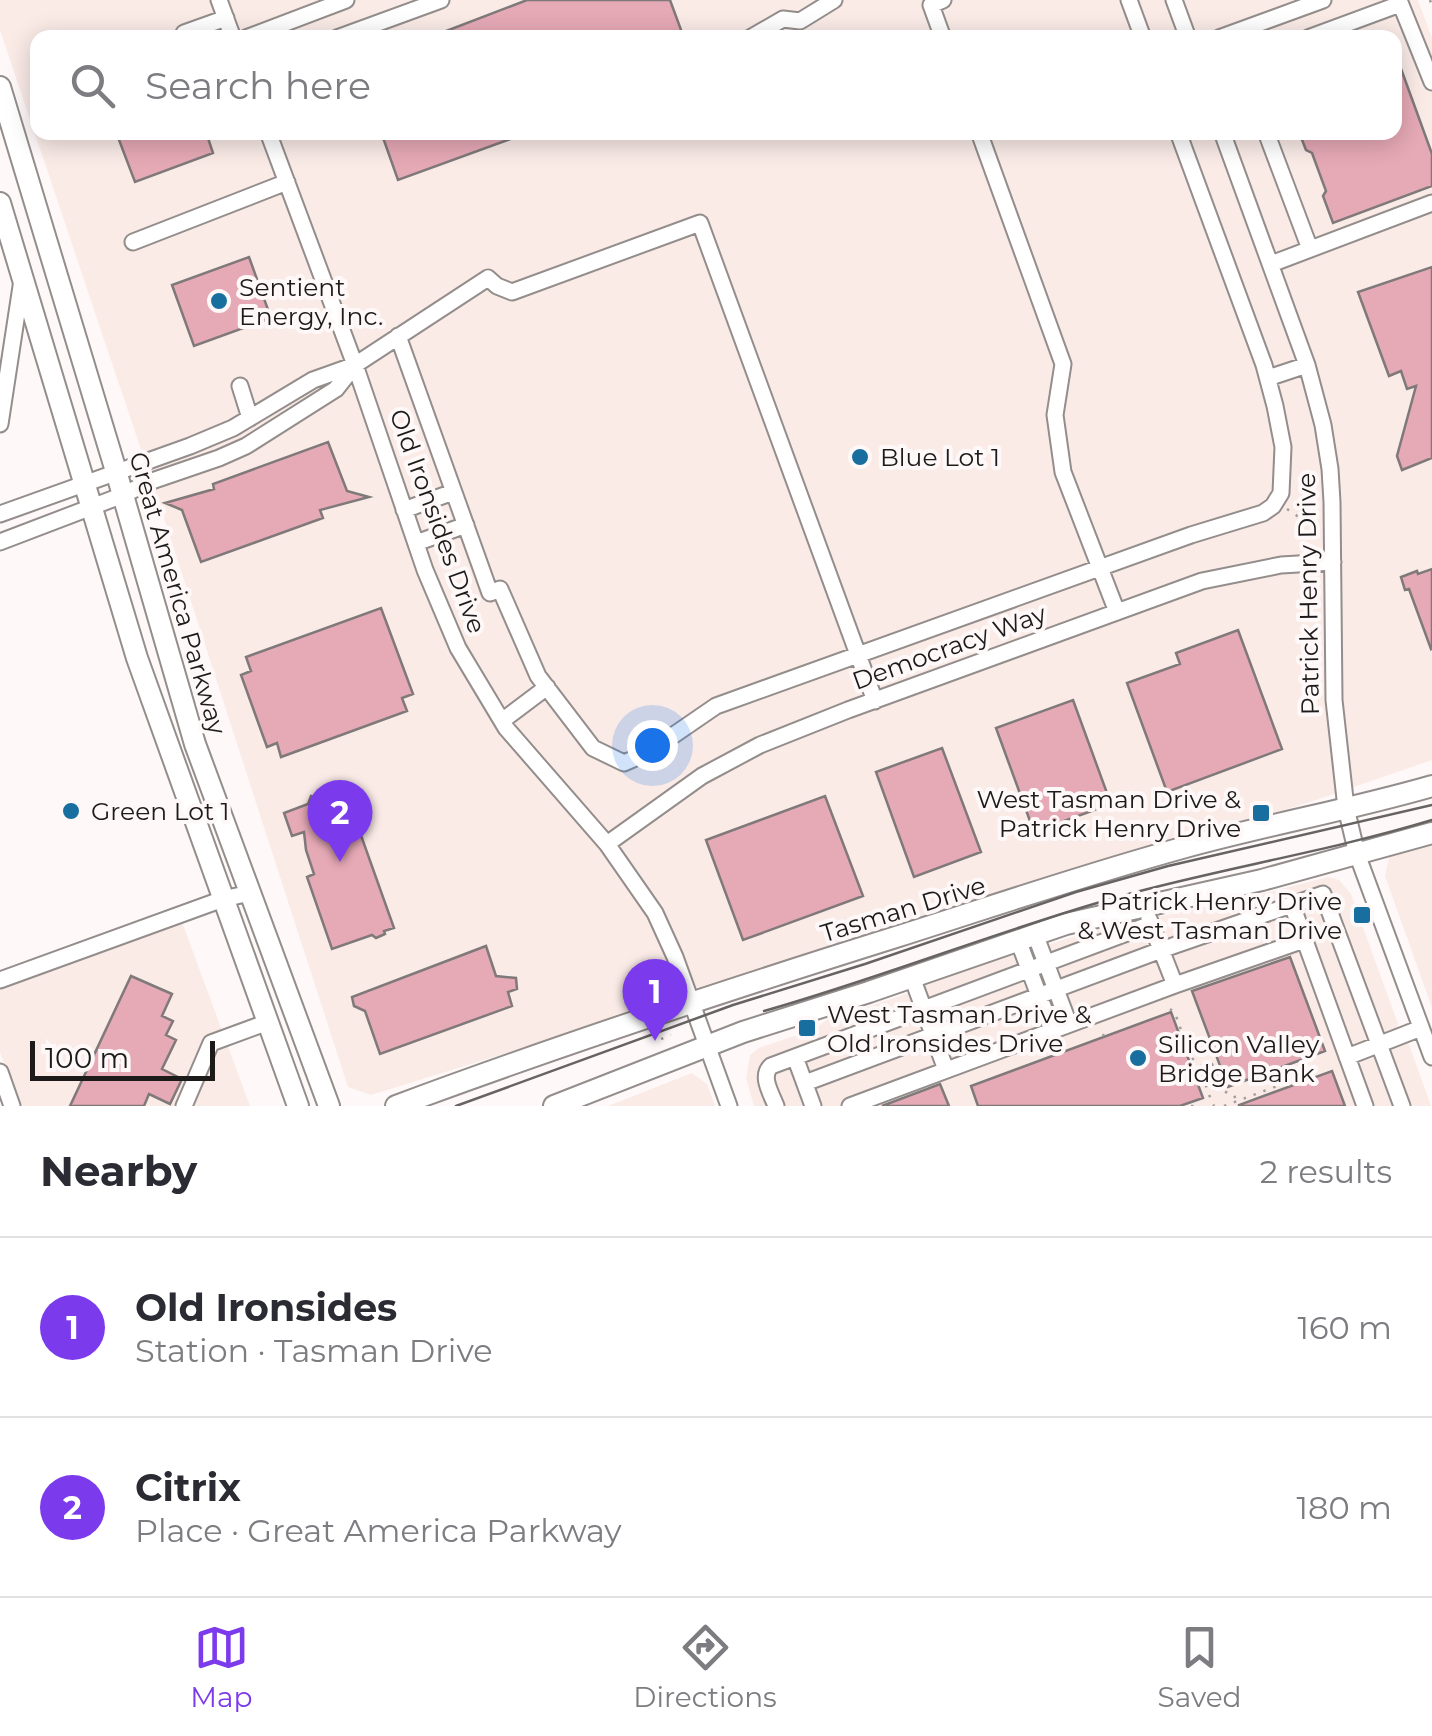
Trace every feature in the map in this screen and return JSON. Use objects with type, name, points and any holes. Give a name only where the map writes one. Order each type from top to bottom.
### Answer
[{"type":"main road","name":"Great America Parkway","points":[[0,87],[195,744],[330,1106]]},
{"type":"main road","name":"Great America Parkway","points":[[0,204],[137,658],[298,1106]]},
{"type":"main road","name":"Tasman Drive","points":[[396,1106],[691,1002],[1153,856],[1432,786]]},
{"type":"main road","points":[[554,1106],[742,1032],[1026,937],[1096,916],[1147,915],[1432,833]]},
{"type":"street","points":[[219,0],[231,30]]},
{"type":"street","points":[[267,30],[346,0]]},
{"type":"street","points":[[360,30],[441,0]]},
{"type":"street","points":[[764,30],[783,19],[800,21],[834,0]]},
{"type":"street","points":[[940,30],[931,6],[942,0]]},
{"type":"street","points":[[1129,0],[1140,30]]},
{"type":"street","points":[[1174,0],[1185,30]]},
{"type":"street","points":[[1240,30],[1323,0]]},
{"type":"street","points":[[1328,30],[1399,2],[1432,82]]},
{"type":"street","points":[[192,30],[226,18]]},
{"type":"street","name":"Old Ironsides Drive","points":[[271,140],[355,364],[416,543],[458,648],[502,721],[607,844],[655,913],[730,1106]]},
{"type":"street","points":[[982,140],[1063,364],[1056,415],[1063,472],[1117,612]]},
{"type":"street","points":[[398,336],[490,593],[500,589],[538,676],[593,748],[624,764],[649,752],[716,706],[1191,535],[1264,513],[1276,500],[1283,447],[1268,378],[1181,140]]},
{"type":"street","name":"Patrick Henry Drive","points":[[1225,140],[1307,365],[1328,446],[1334,700],[1346,808],[1356,854],[1432,1057]]},
{"type":"street","points":[[1269,140],[1310,249]]},
{"type":"street","points":[[133,242],[287,182]]},
{"type":"street","points":[[1271,264],[1432,203]]},
{"type":"street","points":[[0,514],[190,446],[250,418],[313,380],[355,364],[488,278],[512,292],[700,224],[874,700]]},
{"type":"street","points":[[0,424],[22,275]]},
{"type":"street","points":[[0,542],[246,446],[336,390],[355,364]]},
{"type":"street","points":[[1268,378],[1307,365]]},
{"type":"street","points":[[240,386],[250,418]]},
{"type":"street","points":[[404,510],[453,492]]},
{"type":"street","points":[[416,543],[466,525]]},
{"type":"street","name":"Democracy Way","points":[[607,844],[702,776],[760,745],[874,700],[1202,580],[1281,565],[1333,562]]},
{"type":"street","points":[[502,721],[547,687]]},
{"type":"street","points":[[0,980],[223,899],[250,894]]},
{"type":"street","points":[[805,1083],[1161,950],[1324,894],[1402,1106]]},
{"type":"street","points":[[1292,905],[1365,1106]]},
{"type":"street","points":[[776,1106],[766,1080],[767,1069],[1046,964],[1147,915],[1175,985]]},
{"type":"street","points":[[1026,937],[1046,964],[1069,1024]]},
{"type":"street","points":[[1026,937],[1029,970],[1052,1030]]},
{"type":"street","points":[[850,1106],[1304,940]]},
{"type":"street","points":[[912,977],[946,1070]]},
{"type":"street","points":[[184,1106],[211,1042],[268,1022]]},
{"type":"street","points":[[1347,1056],[1421,1028]]},
{"type":"street","points":[[795,1057],[814,1106]]},
{"type":"street","points":[[0,1072],[12,1106]]},
{"type":"path","points":[[1430,0],[1432,6]]},
{"type":"path","points":[[1276,500],[1307,528]]},
{"type":"path","points":[[1170,1009],[1175,1012],[1194,1062],[1202,1068],[1213,1106]]},
{"type":"path","points":[[661,1039],[671,1035]]},
{"type":"path","points":[[1202,1068],[1212,1064],[1223,1091],[1234,1095],[1236,1101]]},
{"type":"path","points":[[1226,1106],[1304,1076]]},
{"type":"shaded area","points":[[0,0],[1418,0],[1432,38],[1432,760],[1322,798],[371,1095],[348,1087],[37,140],[1402,140],[1402,30],[30,30],[30,119],[0,30]]},
{"type":"shaded area","points":[[1432,846],[1432,1008],[1385,876],[1389,857]]},
{"type":"shaded area","points":[[1328,877],[1339,880],[1351,894],[1397,1028],[1409,1044],[1431,1106],[754,1106],[746,1078],[750,1055],[759,1048],[815,1029],[830,1017],[1095,930]]},
{"type":"shaded area","points":[[182,922],[250,1106],[20,1106],[0,1052],[0,989]]},
{"type":"shaded area","points":[[692,1073],[707,1084],[715,1106],[608,1106]]},
{"type":"building","points":[[527,0],[670,0],[681,30],[449,30]]},
{"type":"building","points":[[1402,72],[1432,154],[1432,186],[1333,223],[1312,153],[1302,140],[1402,140]]},
{"type":"building","points":[[119,140],[209,140],[213,153],[135,182]]},
{"type":"building","points":[[384,140],[508,140],[398,180]]},
{"type":"building","points":[[249,257],[271,318],[194,346],[172,285]]},
{"type":"building","points":[[1432,267],[1432,458],[1402,470],[1397,456],[1416,386],[1407,389],[1401,371],[1389,376],[1358,292]]},
{"type":"building","points":[[328,442],[347,491],[369,497],[320,510],[323,518],[201,562],[182,510],[165,503],[214,489],[213,484]]},
{"type":"building","points":[[1432,569],[1432,648],[1431,649],[1401,577]]},
{"type":"building","points":[[381,608],[413,694],[402,698],[407,711],[281,757],[277,743],[267,747],[241,675],[251,671],[246,657]]},
{"type":"building","points":[[1238,630],[1282,749],[1167,792],[1127,683],[1180,664],[1176,653]]},
{"type":"building","points":[[1073,700],[1111,804],[1034,832],[996,728]]},
{"type":"building","points":[[942,748],[981,852],[914,877],[876,772]]},
{"type":"building","points":[[345,791],[351,806],[357,808],[358,827],[394,928],[376,938],[372,935],[332,949],[307,877],[314,874],[304,832],[292,836],[284,813],[308,804],[311,796],[323,799]]},
{"type":"building","points":[[825,796],[863,896],[743,940],[706,840]]},
{"type":"building","points":[[486,946],[496,976],[516,978],[517,989],[508,992],[512,1006],[380,1054],[365,1011],[354,1006],[352,997]]},
{"type":"building","points":[[1290,957],[1325,1051],[1228,1087],[1192,991]]},
{"type":"building","points":[[131,976],[172,994],[162,1016],[173,1021],[166,1035],[176,1040],[162,1069],[182,1079],[170,1104],[149,1094],[144,1106],[70,1106]]},
{"type":"building","name":"Silicon Valley Bridge Bank","points":[[1171,1012],[1203,1098],[1180,1106],[978,1106],[971,1086]]},
{"type":"building","points":[[1332,1071],[1345,1106],[1239,1106],[1239,1105]]},
{"type":"building","points":[[940,1084],[949,1106],[882,1106]]},
{"type":"tram line","points":[[456,1106],[733,1005],[1076,892],[1168,866],[1432,805]]},
{"type":"tram line","points":[[764,1011],[1121,896],[1432,820]]},
{"type":"place","name":"Sentient Energy, Inc.","points":[[219,301]]},
{"type":"place","name":"Blue Lot 1","points":[[860,457]]},
{"type":"place","name":"Green Lot 1","points":[[71,811]]},
{"type":"place","name":"West Tasman Drive & Patrick Henry Drive","points":[[1261,813]]},
{"type":"place","name":"Citrix","points":[[340,862]]},
{"type":"place","name":"Patrick Henry Drive & West Tasman Drive","points":[[1362,915]]},
{"type":"place","name":"West Tasman Drive & Old Ironsides Drive","points":[[807,1028]]},
{"type":"place","name":"Old Ironsides","points":[[655,1041]]},
{"type":"place","name":"Silicon Valley Bridge Bank","points":[[1138,1058]]}]
